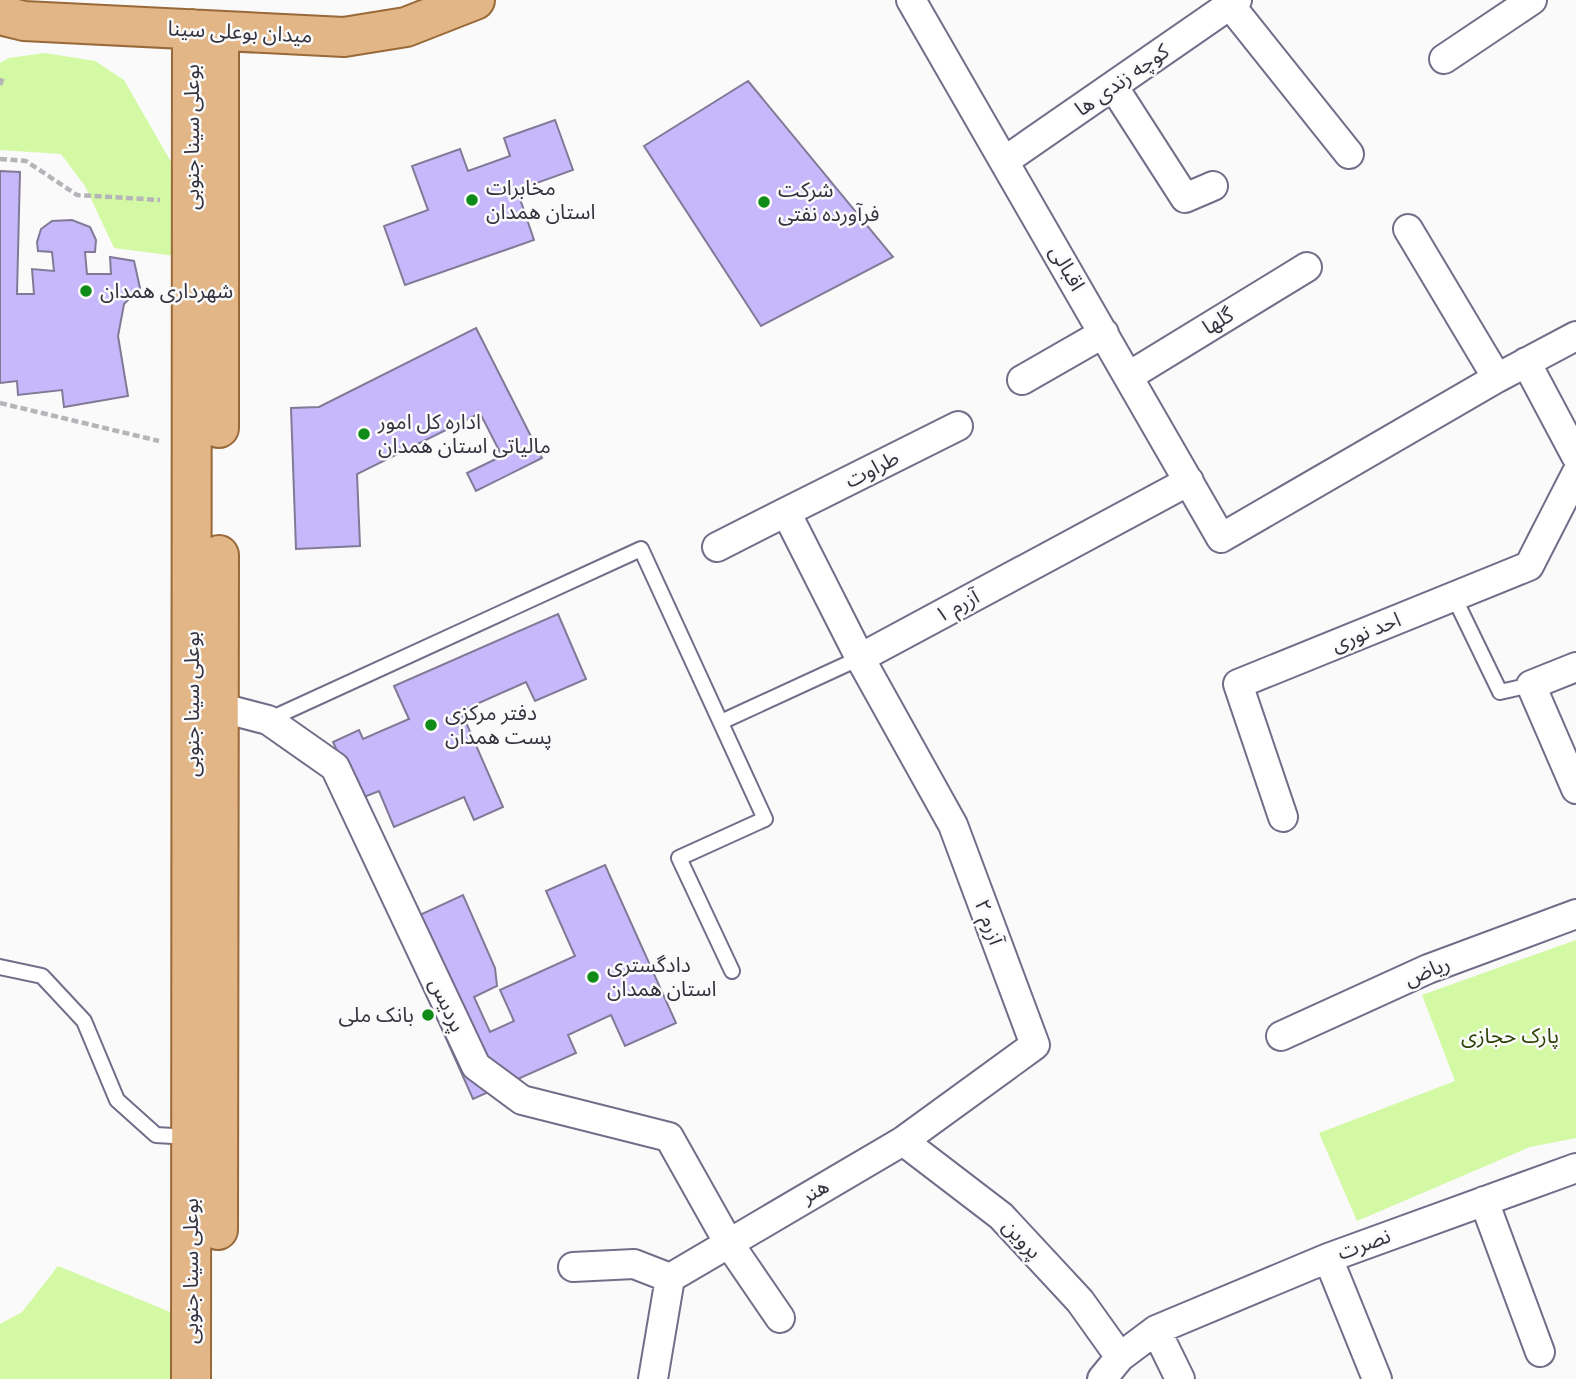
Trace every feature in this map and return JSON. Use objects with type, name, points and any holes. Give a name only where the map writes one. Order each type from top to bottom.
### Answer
[{"type":"main road","name":"میدان بوعلی سینا","points":[[0,15],[24,21],[344,37],[406,27],[475,0]]},
{"type":"main road","name":"بوعلی سینا جنوبی","points":[[191,1379],[192,202],[205,30]]},
{"type":"main road","name":"بوعلی سینا جنوبی","points":[[205,30],[219,707],[218,1379]]},
{"type":"street","name":"اقبالی","points":[[911,0],[1006,160],[1222,538],[1496,378]]},
{"type":"street","points":[[1444,60],[1532,0]]},
{"type":"street","name":"کوچه زندی ها","points":[[1006,160],[1233,3]]},
{"type":"street","points":[[1233,3],[1349,154]]},
{"type":"street","points":[[1113,86],[1185,198],[1213,186]]},
{"type":"street","points":[[1408,229],[1496,378],[1576,336]]},
{"type":"street","name":"گلها","points":[[1129,376],[1307,267]]},
{"type":"street","points":[[1022,380],[1104,332]]},
{"type":"street","points":[[1526,362],[1576,456]]},
{"type":"street","name":"طراوت","points":[[717,547],[958,426]]},
{"type":"street","name":"احد نوری","points":[[1283,817],[1238,684],[1529,566],[1576,474]]},
{"type":"street","name":"آزرم ۱","points":[[860,658],[1189,481]]},
{"type":"street","points":[[786,512],[860,658]]},
{"type":"street","name":"آزرم ۲","points":[[860,658],[953,825],[1035,1045],[903,1141]]},
{"type":"street","points":[[1576,667],[1531,685],[1576,789]]},
{"type":"street","name":"پردیس","points":[[219,707],[268,720],[335,767],[476,1066],[522,1100],[669,1137],[728,1242],[780,1318]]},
{"type":"street","name":"ریاض","points":[[1281,1035],[1428,969],[1576,914]]},
{"type":"street","name":"هنر","points":[[670,1278],[903,1141]]},
{"type":"street","name":"پروین","points":[[903,1141],[1001,1216],[1080,1301],[1120,1357]]},
{"type":"street","name":"نصرت","points":[[1102,1379],[1120,1357],[1156,1330],[1328,1258],[1576,1168]]},
{"type":"street","points":[[1484,1201],[1540,1352]]},
{"type":"street","points":[[1328,1258],[1377,1379]]},
{"type":"street","points":[[573,1267],[634,1264],[670,1278],[653,1379]]},
{"type":"street","points":[[1156,1330],[1180,1379]]},
{"type":"lane","points":[[268,720],[641,550],[765,819],[680,858],[732,971]]},
{"type":"lane","points":[[1454,597],[1500,692],[1531,685]]},
{"type":"lane","name":"آزرم ۱","points":[[721,722],[860,658]]},
{"type":"lane","points":[[0,967],[43,976],[84,1021],[117,1100],[156,1135],[191,1137]]},
{"type":"path","points":[[0,85],[3,77]]},
{"type":"path","points":[[0,159],[26,161],[77,195],[192,202]]},
{"type":"path","points":[[0,403],[192,449]]},
{"type":"green space","points":[[45,53],[95,61],[124,80],[182,181],[183,257],[114,248],[85,186],[61,154],[0,150],[0,63],[9,58]]},
{"type":"green space","name":"پارک حجازی","points":[[1576,940],[1576,1138],[1530,1147],[1357,1221],[1319,1133],[1455,1081],[1422,995]]},
{"type":"green space","points":[[58,1266],[175,1314],[177,1379],[0,1379],[0,1324],[22,1312]]},
{"type":"building","name":"شرکت فرآورده نفتی","points":[[748,81],[893,257],[761,326],[644,146]]},
{"type":"building","name":"مخابرات استان همدان","points":[[555,120],[573,170],[517,190],[534,240],[405,285],[384,226],[428,210],[412,166],[460,149],[468,171],[510,156],[504,138]]},
{"type":"building","name":"شهرداری همدان","points":[[0,171],[20,172],[17,294],[34,294],[32,269],[54,271],[52,252],[38,251],[37,242],[41,229],[52,221],[72,220],[90,227],[96,240],[95,252],[85,252],[87,274],[111,274],[110,257],[134,261],[140,288],[124,304],[118,336],[128,396],[64,407],[62,390],[18,395],[17,381],[0,383]]},
{"type":"building","name":"اداره کل امور مالیاتی استان همدان","points":[[476,328],[542,458],[476,491],[467,473],[502,456],[480,413],[357,474],[360,546],[296,549],[291,408],[319,407]]},
{"type":"building","name":"دفتر مرکزی پست همدان","points":[[558,614],[586,679],[535,701],[526,682],[461,711],[503,807],[474,820],[464,797],[394,827],[379,791],[359,799],[333,742],[359,730],[363,739],[409,719],[394,686]]},
{"type":"building","name":"دادگستری استان همدان","points":[[605,865],[676,1023],[625,1046],[611,1015],[568,1035],[576,1053],[473,1099],[396,926],[463,895],[495,968],[497,986],[474,997],[490,1032],[514,1021],[500,990],[575,956],[546,891]]},
{"type":"place","name":"مخابرات استان همدان","points":[[472,200]]},
{"type":"place","name":"شرکت فرآورده نفتی","points":[[764,202]]},
{"type":"place","name":"شهرداری همدان","points":[[86,291]]},
{"type":"place","name":"اداره کل امور مالیاتی استان همدان","points":[[364,434]]},
{"type":"place","name":"دفتر مرکزی پست همدان","points":[[431,725]]},
{"type":"place","name":"دادگستری استان همدان","points":[[593,977]]},
{"type":"place","name":"بانک ملی","points":[[428,1015]]}]
